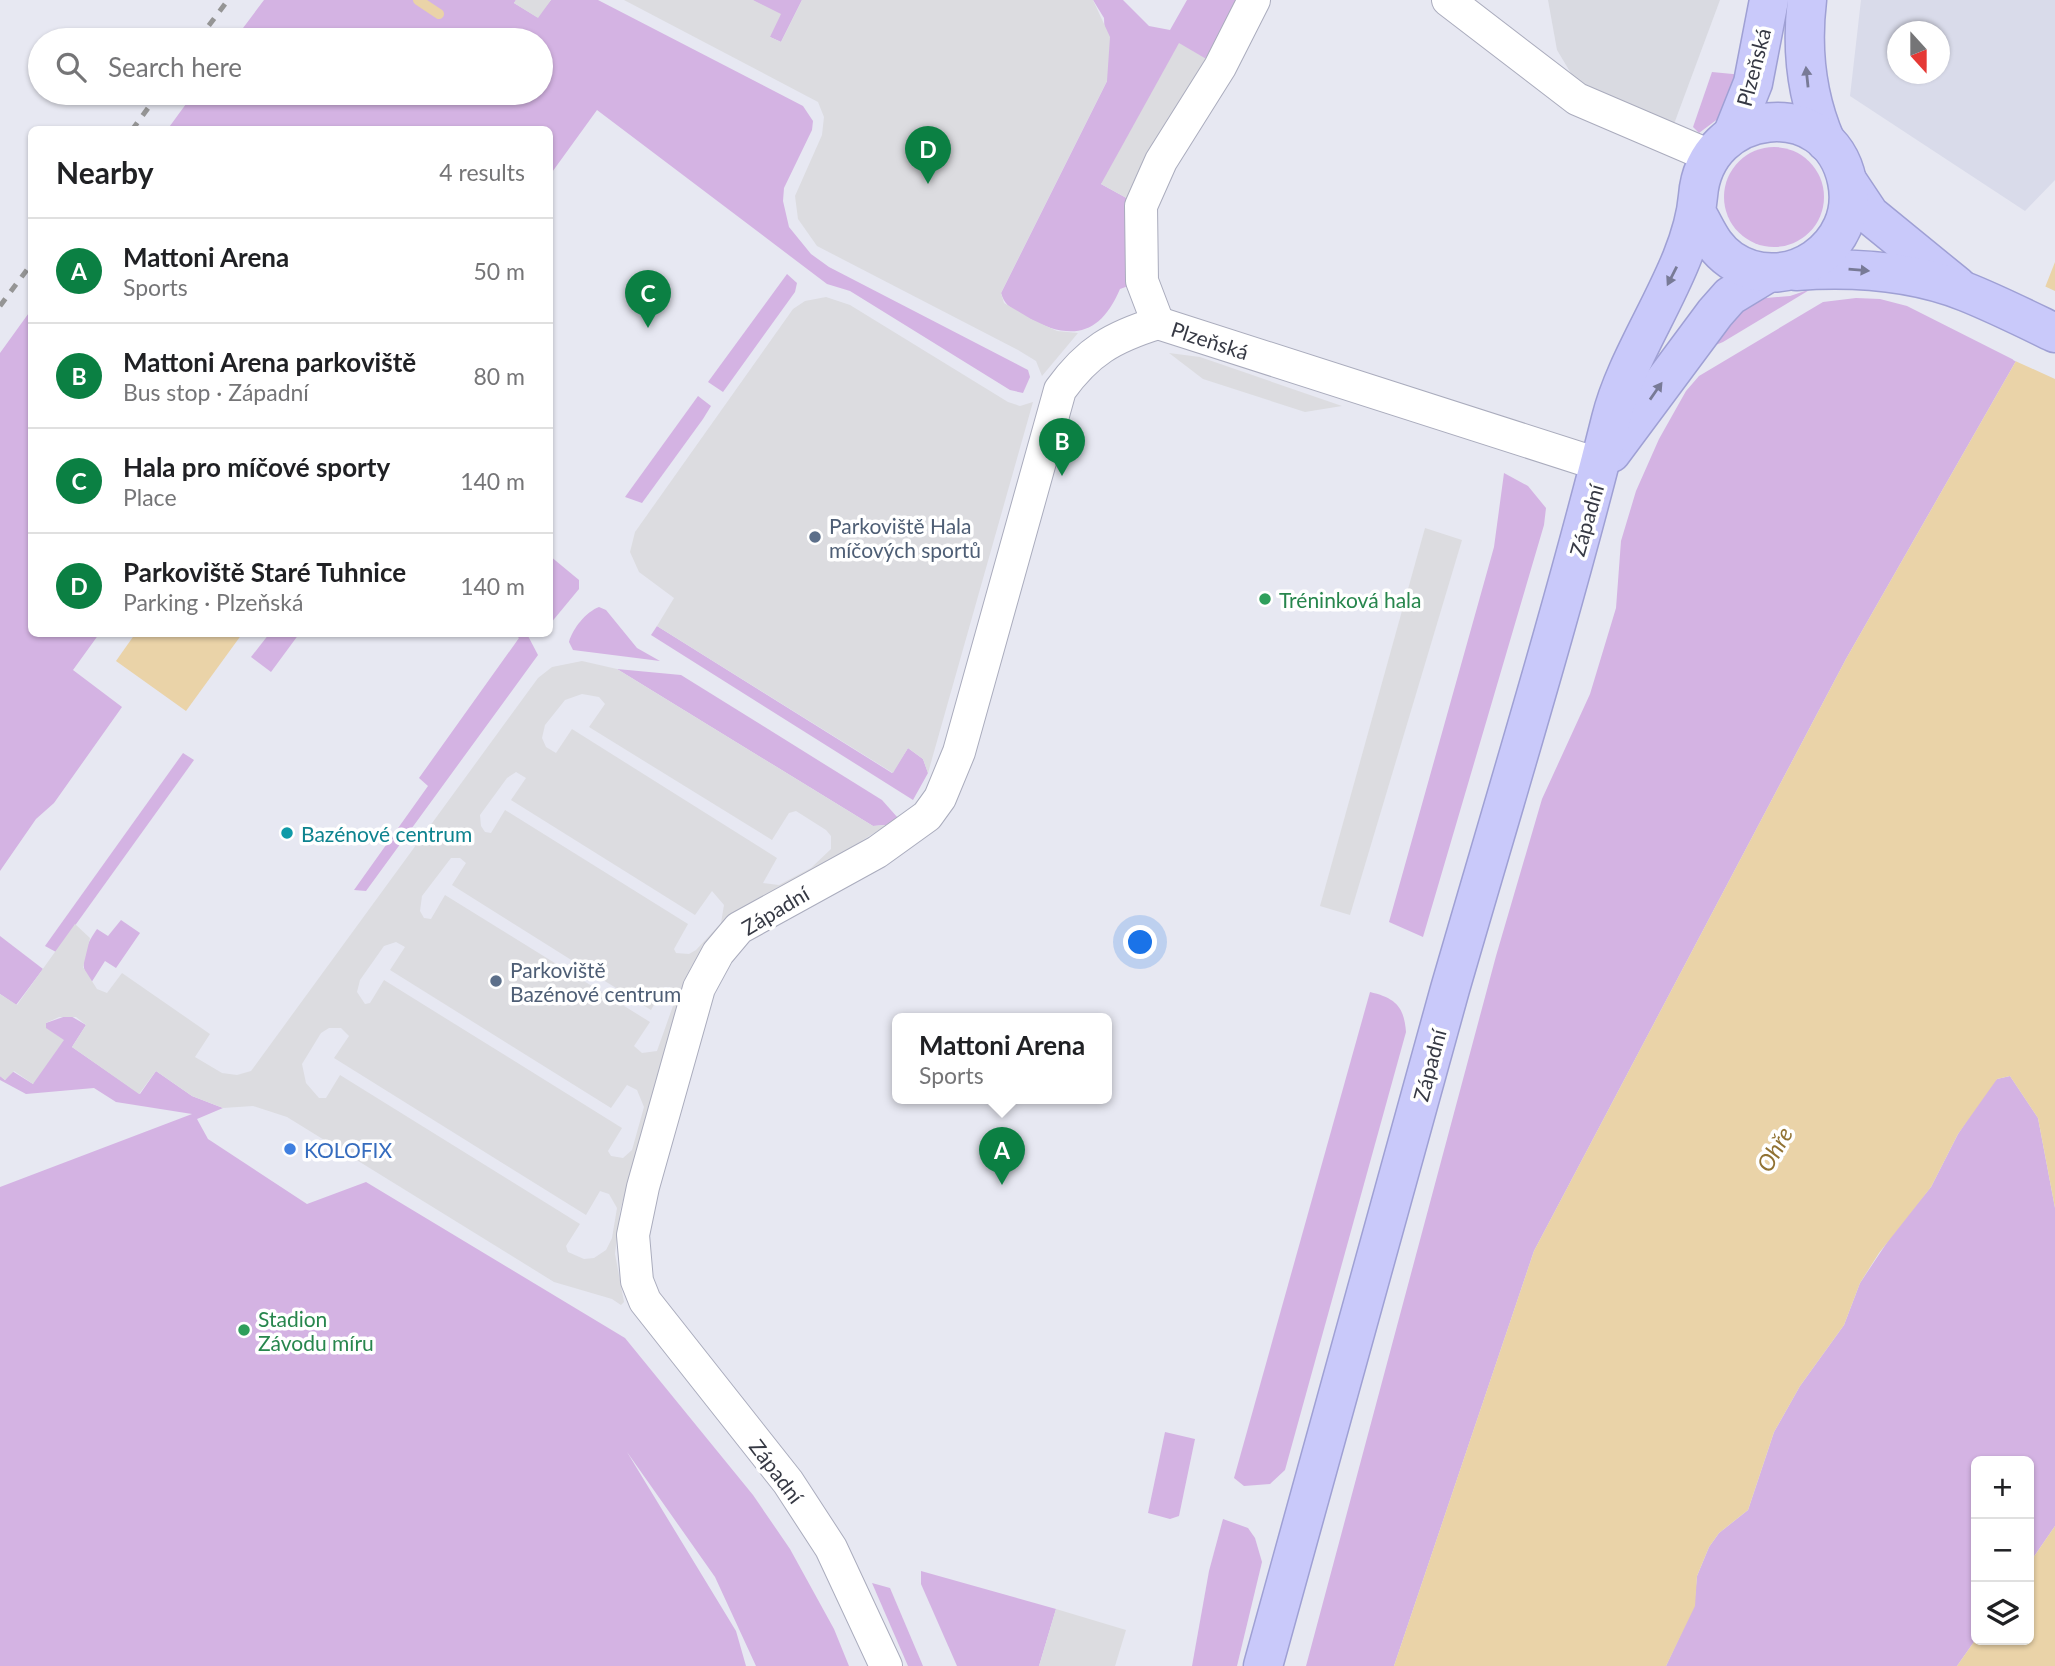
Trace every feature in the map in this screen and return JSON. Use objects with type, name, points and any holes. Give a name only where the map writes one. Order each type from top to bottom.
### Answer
[{"type":"street","name":"Plzeňská","points":[[1254,0],[1220,66],[1161,161],[1141,206],[1142,281],[1158,323],[1601,466]]},
{"type":"street","points":[[1448,0],[1577,99],[1721,145]]},
{"type":"street","name":"Plzeňská","points":[[1721,145],[1753,83],[1769,0]]},
{"type":"street","name":"Plzeňská","points":[[1807,0],[1804,27],[1806,74],[1810,102],[1826,142]]},
{"type":"street","points":[[1964,291],[1870,215],[1848,183],[1840,161],[1826,142],[1807,130],[1785,122],[1752,124],[1721,145],[1700,176],[1696,212],[1710,240],[1725,256],[1745,268],[1779,272],[1859,270],[1964,291],[2055,333]]},
{"type":"street","points":[[1779,272],[1822,256],[1837,238],[1847,217],[1848,183]]},
{"type":"street","name":"Západní","points":[[1263,1666],[1453,980],[1601,466],[1612,413],[1649,323],[1686,249],[1696,212]]},
{"type":"street","name":"Západní","points":[[1601,466],[1730,296],[1779,272]]},
{"type":"street","name":"Západní","points":[[886,1666],[855,1596],[817,1526],[788,1482],[645,1301],[637,1281],[634,1235],[640,1199],[699,988],[718,953],[739,929],[877,852],[912,829],[927,816],[940,798],[959,752],[1060,390],[1078,365],[1118,335],[1158,323]]},
{"type":"shaded area","points":[[264,0],[516,0],[514,3],[537,17],[551,0],[598,0],[803,106],[813,121],[812,130],[784,188],[783,201],[789,227],[811,254],[829,267],[1028,370],[1030,377],[1023,393],[1010,390],[850,291],[827,284],[597,110],[553,171],[553,126],[170,126],[185,105],[553,105],[553,28],[243,28]]},
{"type":"shaded area","points":[[516,0],[551,0],[538,18],[514,3]]},
{"type":"shaded area","points":[[624,0],[753,0],[781,14],[770,37],[781,42],[802,0],[1093,0],[1110,37],[1107,81],[1001,293],[1004,303],[1031,319],[1057,331],[1078,333],[1042,376],[1036,361],[1018,350],[817,246],[798,219],[795,196],[822,135],[824,117],[818,102]]},
{"type":"shaded area","points":[[753,0],[802,0],[781,42],[770,37]]},
{"type":"shaded area","points":[[1093,0],[1123,0],[1149,26],[1170,30],[1187,0],[1243,0],[1203,62],[1101,184],[1141,206],[1142,281],[1120,289],[1103,317],[1093,325],[1083,330],[1058,330],[1019,314],[1008,305],[1001,293],[1107,81],[1104,18]]},
{"type":"shaded area","points":[[1548,0],[1720,0],[1674,124],[1581,90],[1557,50]]},
{"type":"shaded area","points":[[1861,0],[2055,0],[2055,180],[2025,211],[1850,96]]},
{"type":"shaded area","points":[[1179,43],[1220,67],[1141,206],[1101,184]]},
{"type":"shaded area","points":[[1712,72],[1743,75],[1719,118],[1699,133],[1693,127]]},
{"type":"shaded area","points":[[1764,147],[1784,147],[1810,161],[1821,178],[1824,197],[1821,216],[1810,233],[1784,247],[1764,247],[1746,239],[1732,225],[1724,207],[1724,187],[1732,169],[1746,155]]},
{"type":"shaded area","points":[[787,274],[797,283],[795,292],[723,392],[708,382]]},
{"type":"shaded area","points":[[1811,289],[1711,347],[1716,324],[1755,299],[1790,296]]},
{"type":"shaded area","name":"Parkoviště Hala míčových sportů","points":[[826,297],[850,305],[1008,402],[1020,406],[1033,402],[928,773],[923,759],[908,748],[893,773],[657,626],[674,598],[639,572],[630,552],[635,532],[793,309],[805,301]]},
{"type":"shaded area","points":[[1856,298],[1880,299],[1907,306],[2016,361],[1846,659],[1534,1251],[1394,1666],[1306,1666],[1496,956],[1542,799],[1590,694],[1616,608],[1621,541],[1636,491],[1659,439],[1686,391],[1699,376],[1823,302]]},
{"type":"shaded area","points":[[28,314],[28,637],[97,637],[73,670],[122,707],[54,803],[36,819],[0,871],[0,353]]},
{"type":"shaded area","points":[[1169,353],[1200,357],[1342,406],[1305,412],[1203,379]]},
{"type":"shaded area","points":[[698,396],[711,406],[703,419],[642,503],[625,497]]},
{"type":"shaded area","points":[[1504,473],[1528,486],[1546,508],[1544,525],[1423,937],[1389,922],[1494,547]]},
{"type":"shaded area","points":[[1425,528],[1462,540],[1350,915],[1320,906]]},
{"type":"shaded area","points":[[553,558],[579,580],[579,589],[553,620]]},
{"type":"shaded area","points":[[599,607],[606,610],[637,648],[660,661],[573,650],[569,642],[574,631],[585,617]]},
{"type":"shaded area","points":[[657,626],[892,773],[908,748],[923,759],[928,773],[913,800],[651,635]]},
{"type":"shaded area","points":[[267,637],[297,637],[271,672],[251,657]]},
{"type":"shaded area","points":[[529,637],[538,655],[366,891],[354,890],[428,786],[419,778],[519,638]]},
{"type":"shaded area","name":"Parkoviště Bazénové centrum","points":[[582,661],[617,669],[873,826],[886,825],[898,818],[820,867],[737,912],[700,952],[686,977],[620,1211],[615,1254],[624,1302],[621,1305],[612,1299],[554,1282],[287,1117],[253,1106],[223,1108],[192,1096],[156,1071],[139,1094],[72,1047],[86,1025],[76,1017],[59,1017],[46,1023],[46,1028],[64,1040],[33,1084],[14,1071],[5,1080],[0,1076],[0,994],[17,1005],[75,924],[90,938],[83,967],[97,989],[107,993],[122,973],[210,1034],[195,1057],[222,1073],[237,1075],[251,1071],[538,678],[552,667]],"holes":[[[582,694],[599,697],[605,704],[589,727],[772,840],[789,813],[796,811],[826,830],[831,836],[831,849],[811,868],[779,885],[763,883],[777,858],[572,729],[556,753],[546,747],[542,738],[545,725],[565,700]],[[516,772],[526,778],[511,800],[695,915],[712,891],[724,905],[721,923],[696,950],[689,954],[676,953],[674,949],[688,924],[505,810],[491,833],[485,832],[481,826],[480,815],[507,778]],[[451,858],[460,858],[466,863],[452,885],[651,1010],[664,987],[670,987],[674,1003],[657,1051],[642,1053],[634,1046],[650,1022],[445,895],[431,919],[424,918],[420,911],[422,896]],[[396,942],[405,947],[390,970],[611,1108],[627,1085],[637,1090],[644,1107],[632,1150],[623,1158],[611,1156],[608,1151],[622,1128],[384,980],[370,1003],[365,1004],[357,992],[360,980],[384,946]],[[329,1028],[341,1028],[349,1036],[334,1058],[586,1215],[600,1191],[609,1194],[617,1208],[612,1238],[606,1250],[594,1258],[584,1259],[568,1252],[566,1246],[580,1224],[340,1075],[326,1098],[319,1098],[306,1083],[302,1064],[321,1033]]]},
{"type":"shaded area","points":[[617,669],[681,675],[882,800],[898,818],[886,825],[873,826]]},
{"type":"shaded area","points":[[183,753],[194,760],[56,952],[45,946]]},
{"type":"shaded area","points":[[121,920],[140,933],[116,968],[105,961],[91,983],[84,969],[84,956],[89,942],[97,929],[108,936]]},
{"type":"shaded area","points":[[0,936],[43,969],[16,1005],[0,994]]},
{"type":"shaded area","points":[[1370,992],[1397,1004],[1406,1032],[1285,1470],[1270,1484],[1244,1486],[1234,1478]]},
{"type":"shaded area","name":"Stadion Závodu míru","points":[[69,1015],[86,1025],[72,1047],[140,1094],[156,1071],[192,1096],[223,1108],[197,1119],[208,1139],[307,1204],[366,1182],[625,1338],[753,1495],[790,1549],[834,1629],[849,1666],[756,1666],[715,1577],[627,1452],[736,1631],[746,1666],[0,1666],[0,1187],[192,1114],[116,1102],[94,1088],[26,1094],[0,1080],[0,1076],[5,1080],[12,1071],[33,1084],[46,1023]]},
{"type":"shaded area","points":[[2010,1076],[2038,1118],[2055,1208],[2055,1526],[2034,1557],[2034,1456],[1971,1456],[1972,1645],[1957,1666],[1666,1666],[1694,1606],[1697,1576],[1709,1547],[1719,1533],[1748,1510],[1774,1432],[1800,1386],[1844,1325],[1860,1283],[1894,1232],[1931,1187],[1958,1134],[1997,1079]]},
{"type":"shaded area","points":[[1165,1432],[1195,1439],[1179,1516],[1170,1519],[1148,1513]]},
{"type":"shaded area","points":[[1223,1519],[1248,1528],[1255,1538],[1262,1562],[1237,1666],[1192,1666],[1209,1571]]},
{"type":"shaded area","points":[[921,1571],[1056,1609],[1039,1666],[957,1666],[921,1584]]},
{"type":"shaded area","points":[[872,1583],[890,1588],[923,1666],[908,1666]]},
{"type":"shaded area","points":[[1056,1609],[1126,1630],[1115,1666],[1039,1666]]},
{"type":"water","name":"Ohře","points":[[2055,262],[2055,1208],[2038,1118],[2010,1076],[1997,1079],[1958,1134],[1931,1187],[1879,1253],[1860,1283],[1844,1325],[1800,1386],[1774,1432],[1748,1510],[1719,1533],[1709,1547],[1697,1576],[1695,1606],[1666,1666],[1394,1666],[1534,1251],[1846,659],[2016,361]]},
{"type":"water","points":[[133,637],[240,637],[186,711],[116,661]]},
{"type":"water","points":[[2055,1526],[2055,1666],[1957,1666],[1972,1645],[2034,1645],[2034,1557]]},
{"type":"pier","points":[[2042,285],[2055,291],[2055,379],[2013,360]]},
{"type":"waterway","points":[[418,0],[439,14]]},
{"type":"railway","points":[[207,28],[228,0]]},
{"type":"railway","points":[[135,126],[150,105]]},
{"type":"railway","points":[[0,306],[28,268]]},
{"type":"place","name":"Parkoviště Staré Tuhnice","points":[[928,184]]},
{"type":"place","name":"Hala pro míčové sporty","points":[[648,328]]},
{"type":"place","name":"Mattoni Arena parkoviště","points":[[1062,476]]},
{"type":"place","name":"Parkoviště Hala míčových sportů","points":[[815,537]]},
{"type":"place","name":"Tréninková hala","points":[[1265,599]]},
{"type":"place","name":"Bazénové centrum","points":[[287,833]]},
{"type":"place","name":"Parkoviště Bazénové centrum","points":[[496,981]]},
{"type":"place","name":"KOLOFIX","points":[[290,1149]]},
{"type":"place","name":"Mattoni Arena","points":[[1002,1185]]},
{"type":"place","name":"Stadion Závodu míru","points":[[244,1330]]}]
